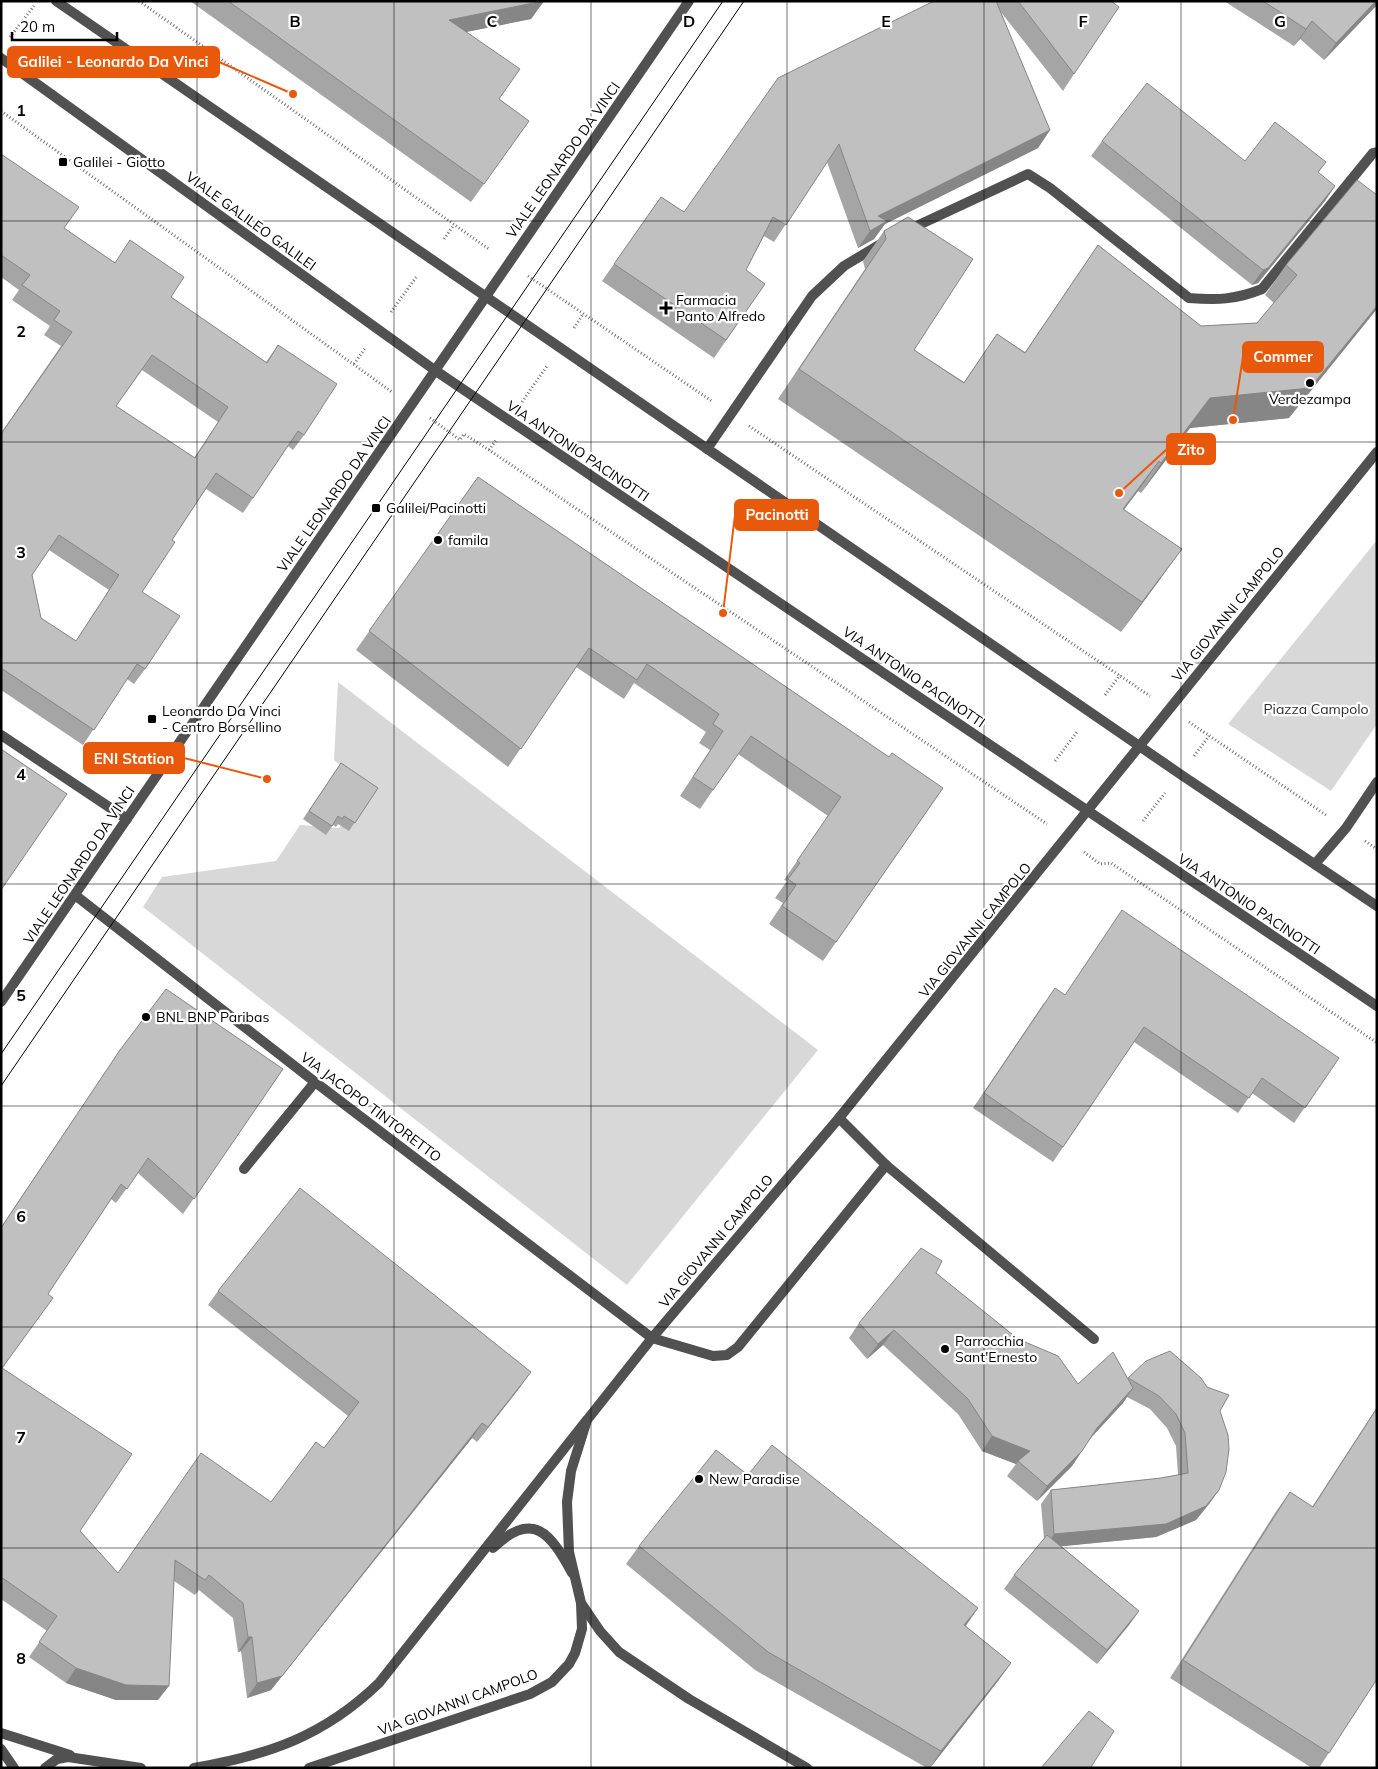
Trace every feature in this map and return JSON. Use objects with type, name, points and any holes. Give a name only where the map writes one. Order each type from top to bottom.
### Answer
[{"type":"street","points":[[56,1],[1180,774],[1377,906]]},
{"type":"street","name":"VIALE LEONARDO DA VINCI","points":[[1,1002],[689,1]]},
{"type":"street","name":"VIALE GALILEO GALILEI","points":[[1,58],[436,371]]},
{"type":"street","points":[[707,448],[812,296],[844,266],[864,252],[896,235],[1028,174],[1050,188],[1189,298],[1216,300],[1241,298],[1262,288],[1373,153],[1377,152]]},
{"type":"street","name":"VIA ANTONIO PACINOTTI","points":[[436,371],[1377,1006]]},
{"type":"street","name":"VIA GIOVANNI CAMPOLO","points":[[194,1768],[258,1755],[295,1741],[333,1721],[355,1706],[380,1683],[652,1338],[839,1118],[1377,452]]},
{"type":"street","points":[[1,735],[128,818]]},
{"type":"street","points":[[1315,864],[1346,828],[1377,782]]},
{"type":"street","name":"VIA JACOPO TINTORETTO","points":[[75,895],[315,1082],[652,1338]]},
{"type":"street","points":[[244,1169],[315,1082]]},
{"type":"street","points":[[839,1118],[886,1165],[1094,1339]]},
{"type":"street","points":[[652,1338],[713,1356],[727,1355],[738,1347],[886,1165]]},
{"type":"street","name":"VIA GIOVANNI CAMPOLO","points":[[310,1768],[541,1689],[561,1674],[575,1653],[582,1628],[581,1603],[569,1552],[567,1502],[571,1471],[587,1420]]},
{"type":"street","points":[[466,1573],[506,1535],[530,1528],[541,1531],[551,1538],[573,1574]]},
{"type":"street","points":[[581,1603],[600,1631],[619,1652],[689,1699],[807,1768]]},
{"type":"street","points":[[1,1734],[78,1757],[141,1768]]},
{"type":"street","points":[[1,1749],[14,1768]]},
{"type":"street","points":[[45,1768],[57,1759],[78,1757]]},
{"type":"path","points":[[7,40],[37,1]]},
{"type":"path","points":[[139,1],[486,248]]},
{"type":"path","points":[[1,111],[387,388]]},
{"type":"path","points":[[354,364],[454,225]]},
{"type":"path","points":[[508,263],[1131,683]]},
{"type":"path","points":[[412,406],[460,440],[464,434],[1029,811]]},
{"type":"path","points":[[1022,806],[1120,675]]},
{"type":"path","points":[[1202,731],[1323,813]]},
{"type":"path","points":[[1111,863],[1209,736]]},
{"type":"path","points":[[1372,846],[1377,849]]},
{"type":"path","points":[[1100,864],[1111,863],[1377,1043]]},
{"type":"green space","name":"Piazza Campolo","points":[[1377,540],[1377,724],[1331,791],[1228,724]]},
{"type":"green space","points":[[338,682],[818,1050],[627,1285],[143,907],[162,877],[276,861],[300,825],[339,828],[367,788],[334,760]]},
{"type":"building","points":[[228,1],[543,1],[449,20],[520,69],[499,99],[529,121],[484,184]]},
{"type":"building","points":[[934,1],[996,1],[1050,130],[878,216],[887,221],[870,231],[839,144],[786,225],[773,217],[746,270],[765,284],[726,340],[614,264],[661,197],[684,212],[778,78]]},
{"type":"building","points":[[1018,1],[1111,1],[1119,7],[1074,74]]},
{"type":"building","points":[[1263,1],[1376,1],[1336,43],[1312,21],[1306,29]]},
{"type":"building","points":[[1147,83],[1245,161],[1275,122],[1326,162],[1318,172],[1335,186],[1268,268],[1263,270],[1102,141]]},
{"type":"building","points":[[1,154],[79,207],[64,228],[115,263],[130,240],[184,277],[171,297],[267,363],[278,345],[337,384],[304,435],[298,431],[253,498],[216,473],[172,540],[175,542],[142,592],[180,616],[145,669],[137,664],[94,730],[1,668],[1,434],[72,332],[54,320],[60,311],[22,285],[30,275],[1,255]],"holes":[[[152,355],[228,407],[195,458],[116,406]],[[59,535],[119,575],[76,641],[41,618],[32,575]]]},
{"type":"building","points":[[1357,180],[1377,195],[1377,306],[1310,388],[1210,398],[1161,463],[1159,461],[1123,509],[1182,549],[1142,602],[799,369],[886,239],[884,231],[908,217],[973,259],[914,350],[964,383],[997,334],[1025,353],[1098,245],[1201,326],[1257,323],[1297,275],[1286,265]]},
{"type":"building","points":[[478,477],[889,757],[892,753],[943,788],[836,942],[782,906],[796,885],[788,879],[800,863],[797,861],[841,797],[751,736],[713,790],[693,777],[723,731],[713,724],[719,714],[647,664],[637,680],[589,648],[521,749],[369,631]]},
{"type":"building","points":[[1,749],[67,794],[1,890]]},
{"type":"building","points":[[341,763],[378,788],[355,823],[344,816],[342,819],[338,816],[332,826],[309,811]]},
{"type":"building","points":[[1122,910],[1339,1058],[1305,1108],[1262,1078],[1249,1098],[1144,1027],[1063,1147],[984,1093],[1055,988],[1065,995]]},
{"type":"building","points":[[166,989],[283,1069],[194,1199],[148,1158],[127,1189],[121,1184],[48,1294],[53,1298],[2,1368],[132,1454],[80,1531],[118,1573],[201,1453],[271,1502],[316,1442],[324,1448],[359,1402],[218,1291],[300,1188],[531,1372],[488,1427],[482,1423],[282,1676],[257,1683],[252,1637],[248,1637],[243,1603],[209,1575],[205,1580],[175,1560],[169,1686],[126,1685],[76,1668],[39,1642],[57,1616],[1,1577],[1,1228],[120,1050]]},
{"type":"building","points":[[921,1248],[942,1261],[936,1273],[1018,1339],[1058,1356],[1078,1384],[1113,1352],[1133,1388],[1097,1428],[1082,1451],[1047,1486],[1018,1461],[1030,1451],[992,1436],[968,1399],[894,1330],[878,1344],[859,1323]]},
{"type":"building","points":[[1170,1351],[1201,1378],[1207,1387],[1229,1395],[1220,1411],[1228,1435],[1229,1449],[1226,1472],[1219,1490],[1206,1506],[1166,1524],[1054,1534],[1051,1490],[1161,1478],[1188,1473],[1185,1433],[1176,1414],[1159,1396],[1128,1378],[1146,1361]]},
{"type":"building","points":[[1377,1408],[1377,1679],[1329,1753],[1183,1660],[1290,1492],[1313,1507]]},
{"type":"building","points":[[772,1445],[978,1608],[964,1625],[1011,1663],[941,1751],[768,1652],[639,1546],[716,1450],[748,1475]]},
{"type":"building","points":[[1047,1535],[1139,1611],[1107,1650],[1014,1575]]},
{"type":"building","points":[[1089,1711],[1114,1731],[1091,1767],[1093,1768],[1041,1768]]},
{"type":"tram line","points":[[1,1054],[723,1]]},
{"type":"tram line","points":[[1,1086],[744,1]]},
{"type":"place","name":"Galilei - Leonardo Da Vinci","points":[[293,94]]},
{"type":"place","name":"Galilei - Giotto","points":[[63,162]]},
{"type":"place","name":"Farmacia Panto Alfredo","points":[[666,308]]},
{"type":"place","name":"Verdezampa","points":[[1310,383]]},
{"type":"place","name":"Commer","points":[[1233,420]]},
{"type":"place","name":"Zito","points":[[1119,493]]},
{"type":"place","name":"Galilei/Pacinotti","points":[[376,508]]},
{"type":"place","name":"famila","points":[[438,540]]},
{"type":"place","name":"Pacinotti","points":[[723,613]]},
{"type":"place","name":"Leonardo Da Vinci - Centro Borsellino","points":[[152,719]]},
{"type":"place","name":"ENI Station","points":[[267,779]]},
{"type":"place","name":"BNL BNP Paribas","points":[[146,1017]]},
{"type":"place","name":"Parrocchia Sant'Ernesto","points":[[945,1349]]},
{"type":"place","name":"New Paradise","points":[[699,1479]]}]
